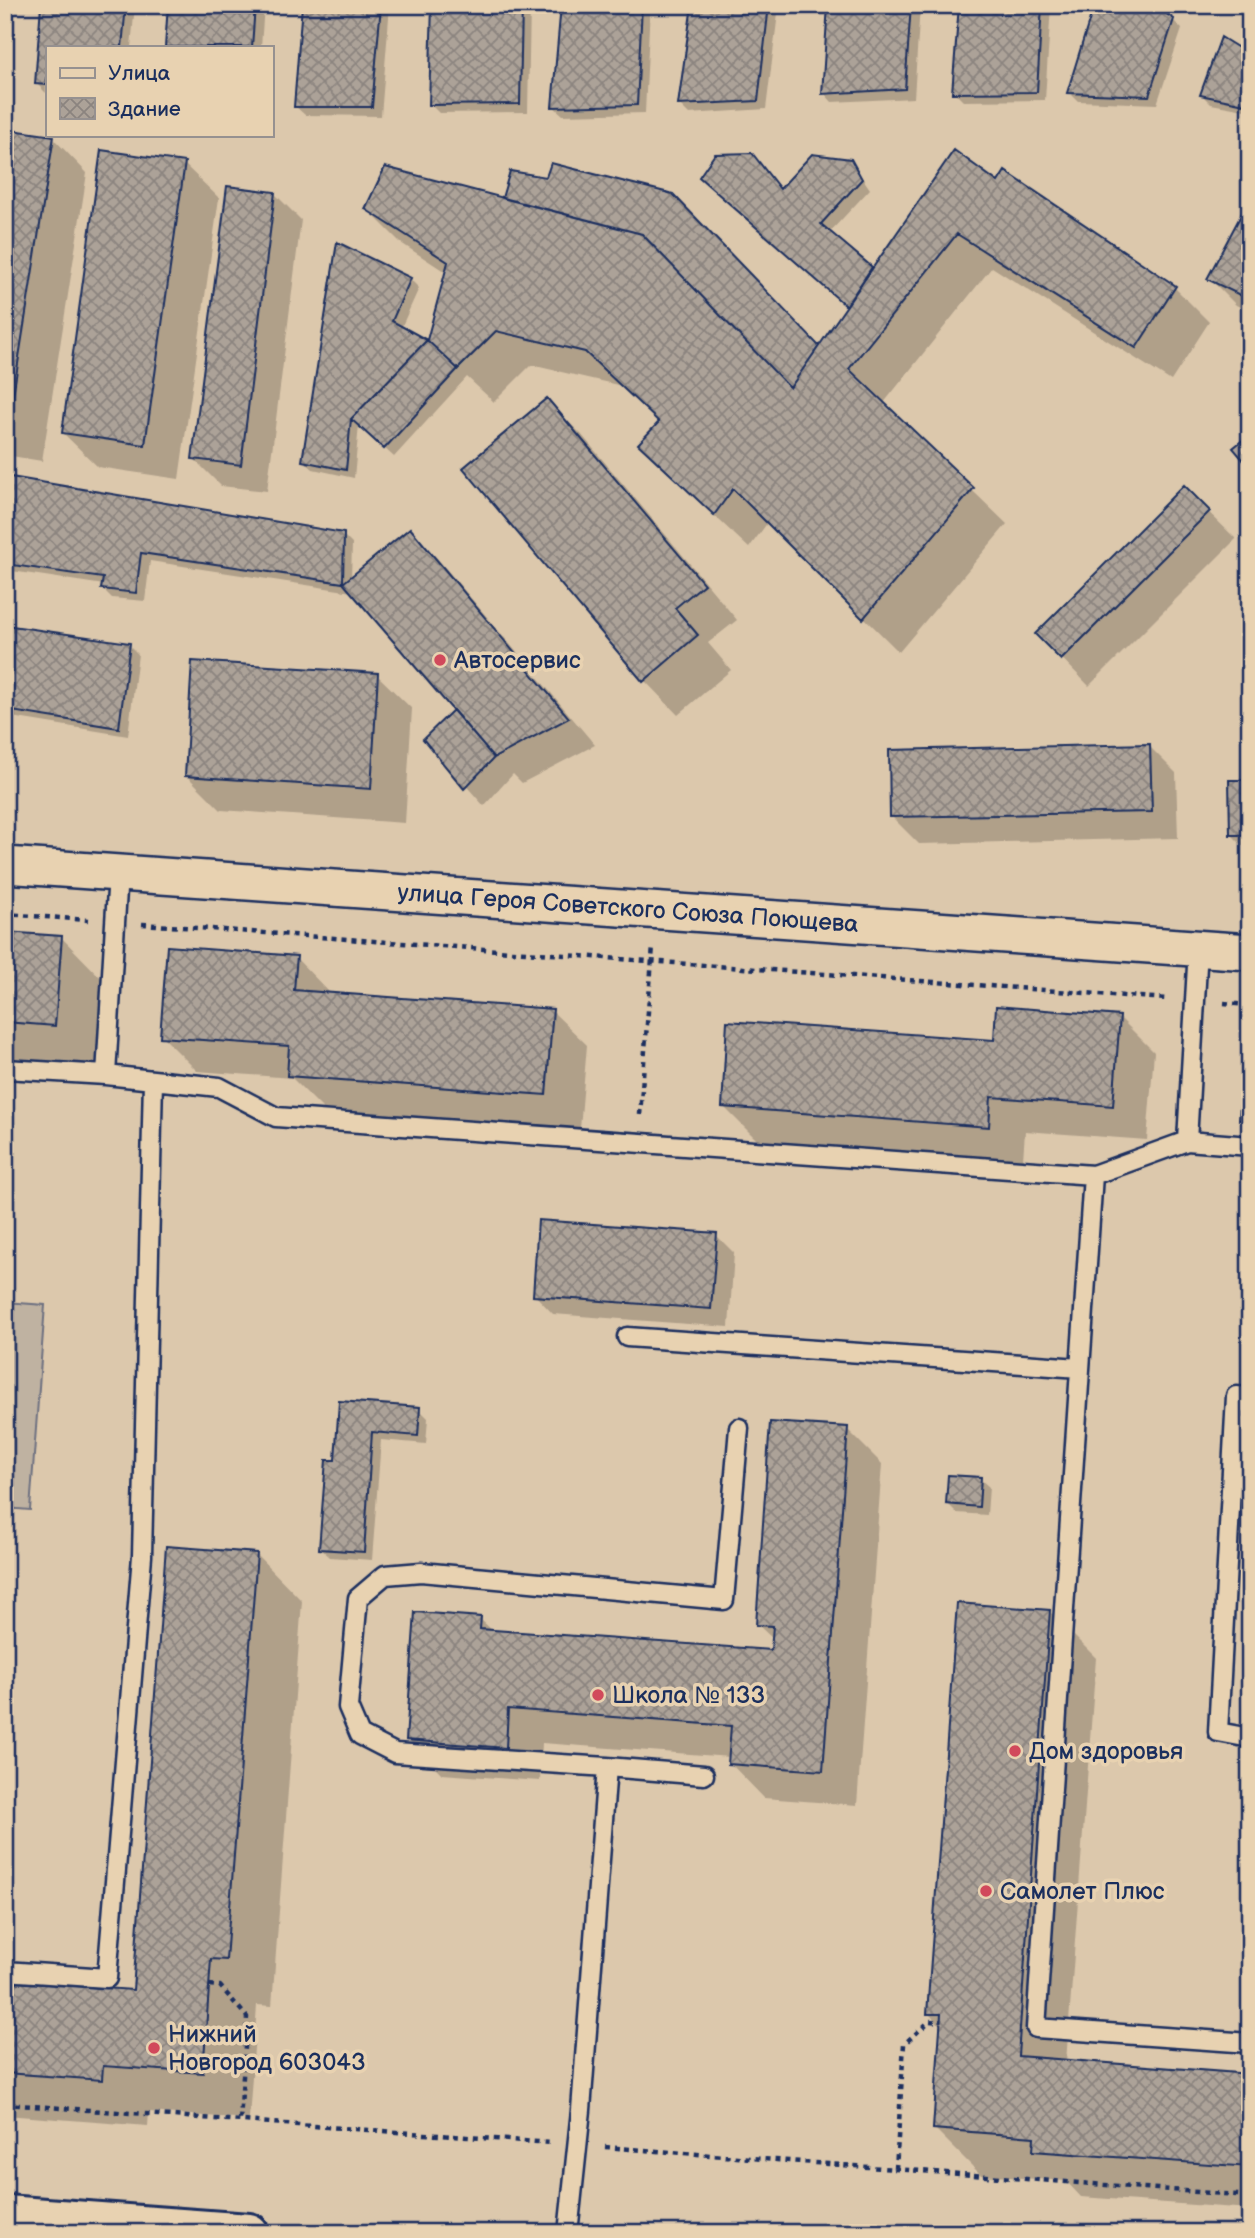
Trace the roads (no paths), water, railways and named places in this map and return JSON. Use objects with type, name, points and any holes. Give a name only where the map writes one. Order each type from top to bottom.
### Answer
[{"type":"main road","points":[[5,2215],[249,2233]]},
{"type":"street","name":"улица Героя Советского Союза Поющева","points":[[5,864],[1250,952]]},
{"type":"lane","points":[[106,1075],[118,873]]},
{"type":"lane","points":[[1187,1141],[1198,948]]},
{"type":"lane","points":[[5,1069],[106,1075],[219,1087],[276,1117],[1093,1175],[1187,1141],[1250,1146]]},
{"type":"lane","points":[[5,1971],[107,1978],[142,1556],[153,1080]]},
{"type":"lane","points":[[1093,1175],[1036,2028],[1250,2043]]},
{"type":"lane","points":[[627,1338],[1080,1368]]},
{"type":"lane","points":[[1250,1397],[1236,1396],[1218,1732],[1250,1738]]},
{"type":"lane","points":[[704,1775],[394,1753],[360,1735],[348,1707],[358,1598],[385,1575],[421,1572],[724,1600],[739,1428]]},
{"type":"lane","points":[[568,2233],[607,1767]]},
{"type":"place","name":"Автосервис","points":[[440,660]]},
{"type":"place","name":"Школа № 133","points":[[598,1695]]},
{"type":"place","name":"Дом здоровья","points":[[1015,1751]]},
{"type":"place","name":"Самолет Плюс","points":[[986,1891]]},
{"type":"place","name":"Нижний Новгород 603043","points":[[154,2048]]}]
